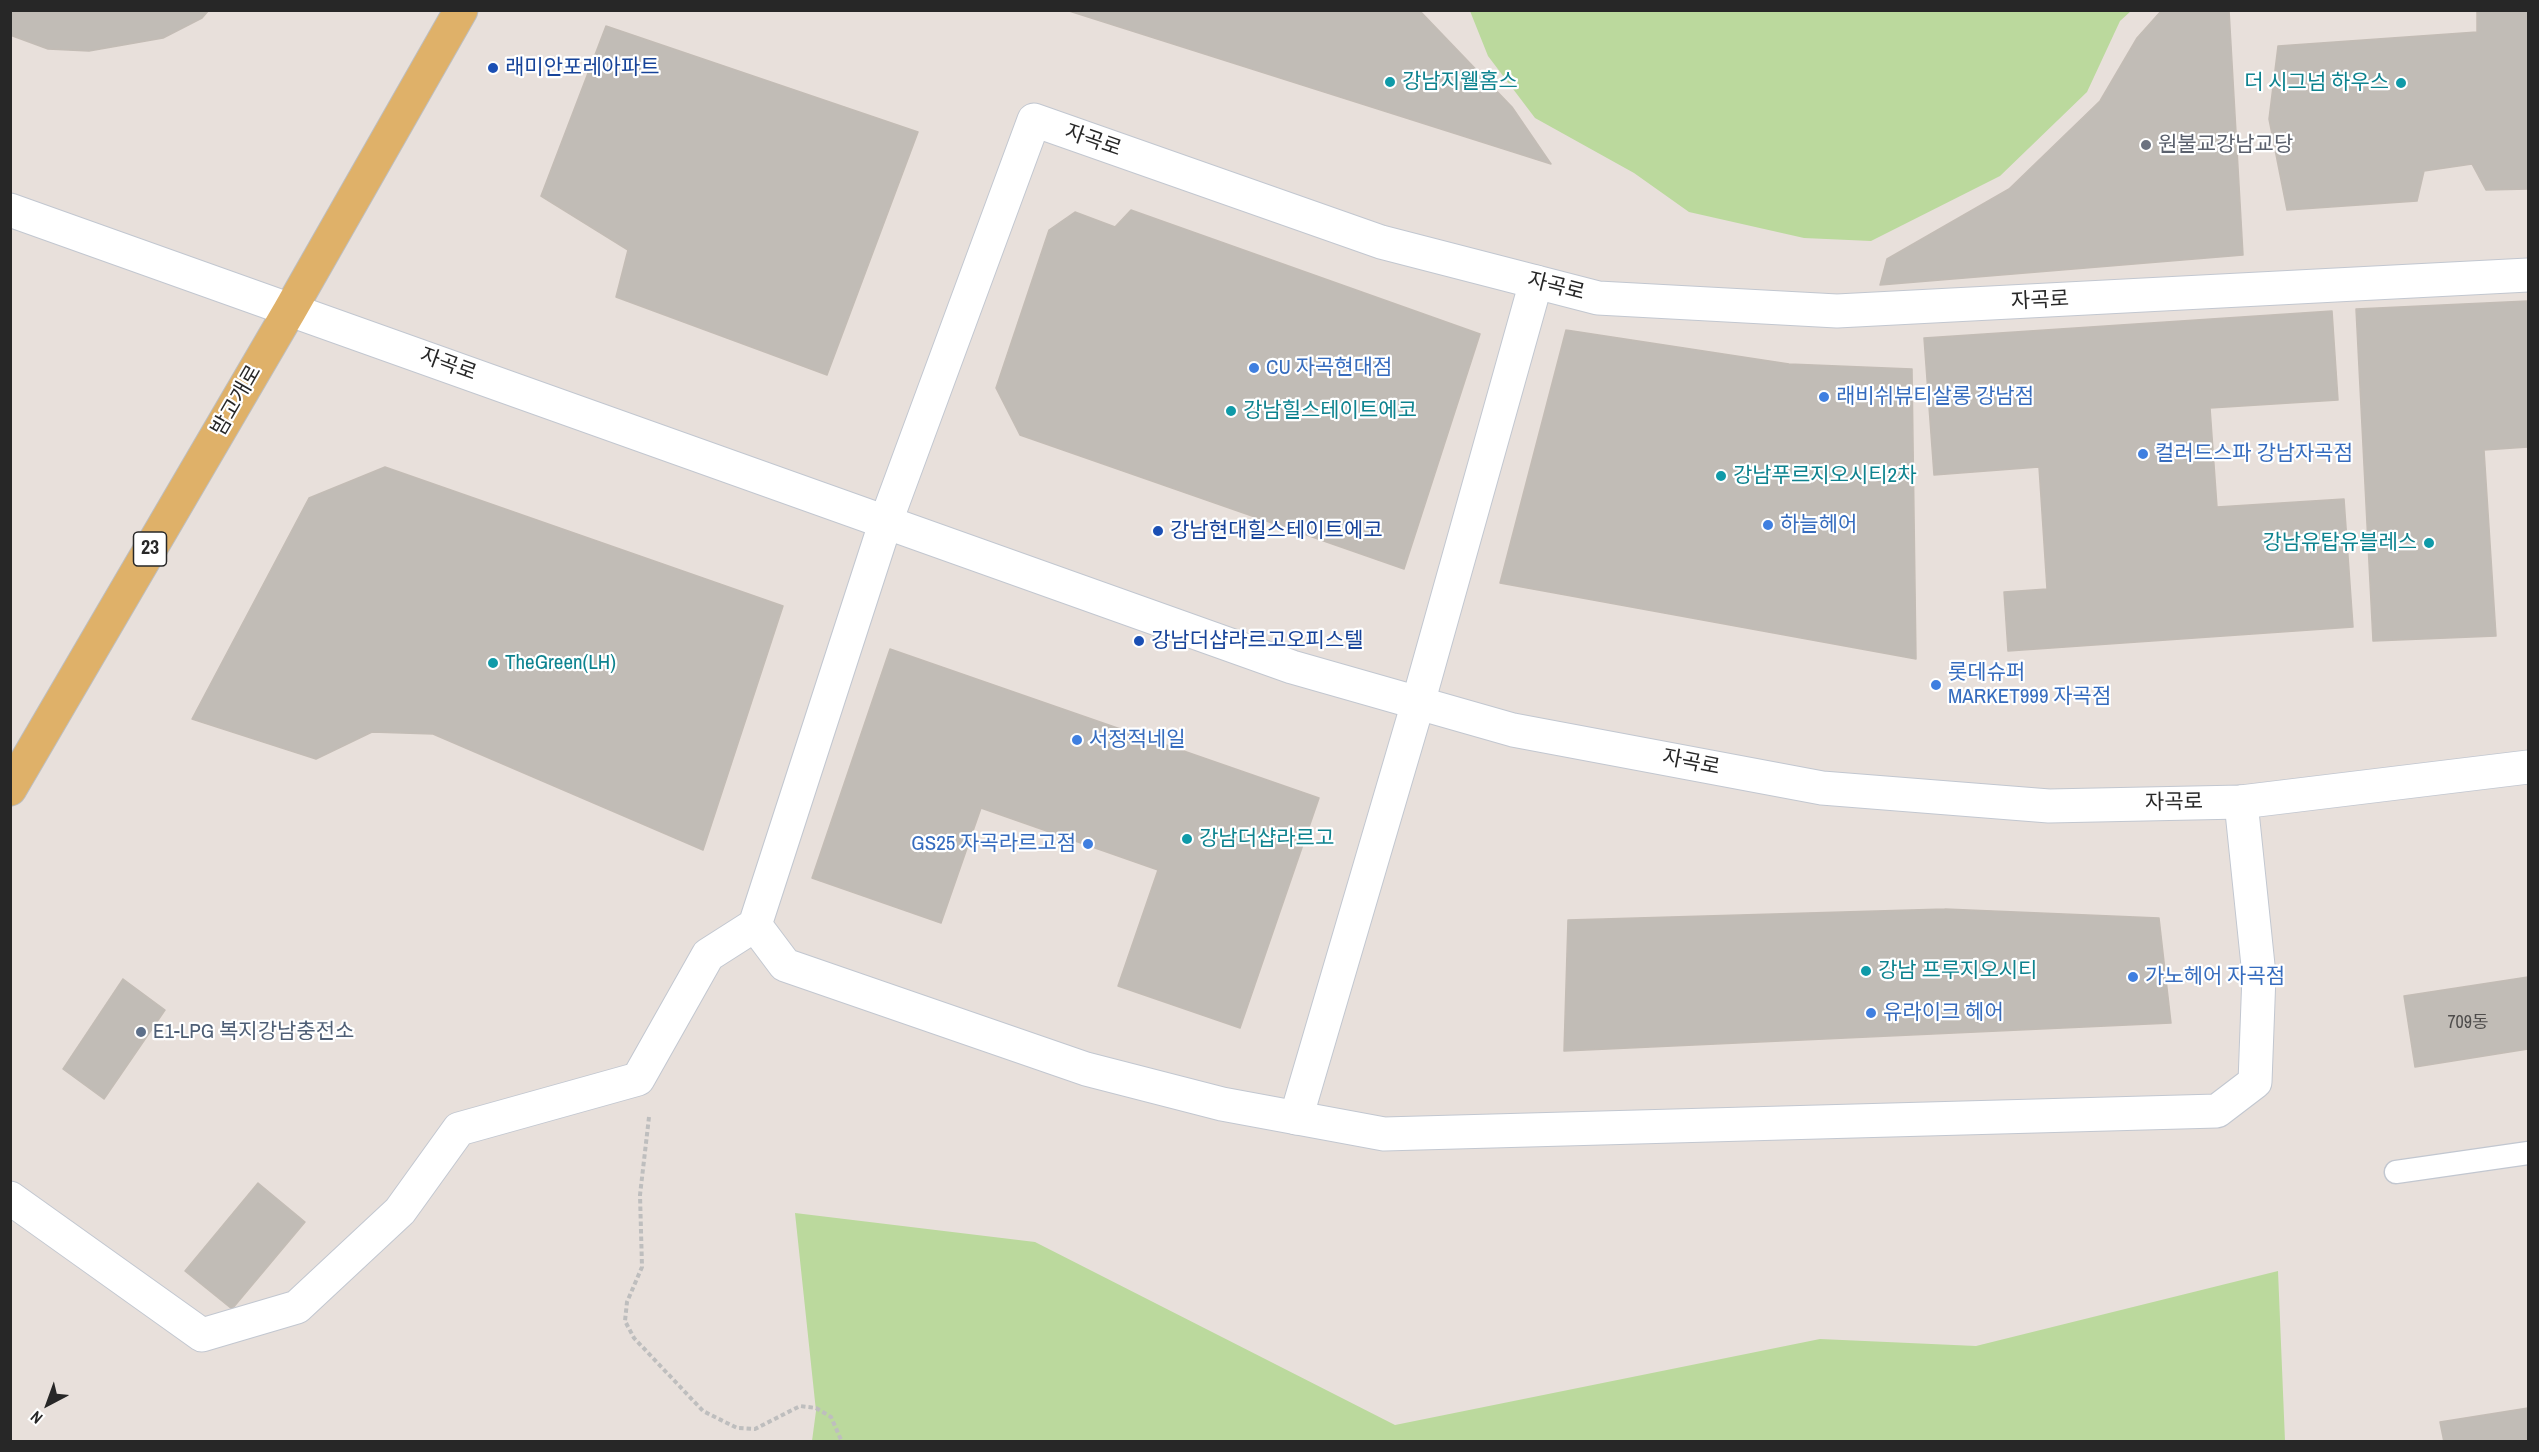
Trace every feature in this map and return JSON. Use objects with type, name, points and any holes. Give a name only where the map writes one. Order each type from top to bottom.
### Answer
[{"type":"main road","name":"밤고개로","points":[[10,789],[290,310],[461,10]]},
{"type":"street","name":"자곡로","points":[[886,521],[1034,120],[1381,242],[1598,298],[1837,311],[2529,275]]},
{"type":"street","name":"자곡로","points":[[10,210],[1292,667],[1513,730],[1822,788],[2049,806],[2241,802],[2529,767]]},
{"type":"street","points":[[1296,1118],[1418,703],[1536,282]]},
{"type":"street","points":[[10,1198],[202,1335],[297,1307],[400,1211],[459,1129],[638,1079],[708,955],[755,925],[886,521]]},
{"type":"street","points":[[755,925],[785,965],[1086,1068],[1222,1104],[1384,1134],[2217,1111],[2255,1082],[2259,975],[2241,802]]},
{"type":"lane","points":[[2396,1172],[2529,1154]]},
{"type":"path","points":[[638,1079],[650,1110],[640,1195],[642,1267],[627,1302],[625,1322],[634,1338],[704,1411],[737,1428],[755,1429],[800,1406],[816,1408],[831,1417],[842,1442]]},
{"type":"green space","points":[[1470,11],[2131,11],[2120,21],[2087,92],[2000,176],[1871,241],[1804,238],[1689,212],[1634,173],[1535,118],[1488,56]]},
{"type":"green space","points":[[795,1213],[1035,1242],[1395,1425],[1820,1339],[1976,1346],[2278,1271],[2285,1441],[812,1441],[816,1411]]},
{"type":"building","points":[[10,10],[209,10],[202,18],[163,38],[89,51],[48,49],[10,35]]},
{"type":"building","name":"강남지웰홈스","points":[[1066,10],[1419,10],[1512,107],[1551,164]]},
{"type":"building","name":"원불교강남교당","points":[[2162,10],[2229,10],[2243,255],[1880,285],[1887,259],[2009,189],[2100,101],[2137,38]]},
{"type":"building","name":"더 시그넘 하우스","points":[[2477,10],[2528,10],[2528,189],[2486,190],[2472,164],[2424,171],[2417,201],[2287,210],[2269,119],[2278,46],[2477,32]]},
{"type":"building","points":[[606,26],[918,132],[827,375],[616,297],[628,250],[541,196]]},
{"type":"building","name":"강남힐스테이트에코","points":[[1131,210],[1480,334],[1404,569],[1020,435],[996,388],[1049,230],[1075,212],[1115,227]]},
{"type":"building","name":"강남유탑유블레스","points":[[2528,301],[2528,447],[2484,450],[2496,636],[2373,641],[2356,309]]},
{"type":"building","points":[[2332,311],[2338,400],[2210,408],[2217,507],[2344,499],[2353,627],[2008,651],[2004,592],[2047,589],[2039,467],[1934,475],[1924,338]]},
{"type":"building","name":"강남푸르지오시티2차","points":[[1566,330],[1789,364],[1912,369],[1916,659],[1500,583]]},
{"type":"building","name":"TheGreen(LH)","points":[[385,467],[783,606],[703,850],[433,734],[372,732],[316,759],[192,719],[309,498]]},
{"type":"building","name":"강남더샵라르고","points":[[890,649],[1319,798],[1240,1028],[1118,986],[1158,870],[981,808],[941,923],[812,878]]},
{"type":"building","name":"강남 프루지오시티","points":[[1945,909],[2159,918],[2171,1023],[1564,1051],[1568,920]]},
{"type":"building","points":[[2528,977],[2528,1049],[2415,1067],[2404,996]]},
{"type":"building","points":[[123,979],[165,1010],[104,1099],[63,1069]]},
{"type":"building","points":[[258,1183],[305,1222],[232,1309],[185,1271]]},
{"type":"building","points":[[2528,1408],[2528,1442],[2444,1442],[2440,1422]]},
{"type":"place","name":"래미안포레아파트","points":[[493,68]]},
{"type":"place","name":"강남지웰홈스","points":[[1390,82]]},
{"type":"place","name":"더 시그넘 하우스","points":[[2401,83]]},
{"type":"place","name":"원불교강남교당","points":[[2146,145]]},
{"type":"place","name":"CU 자곡현대점","points":[[1254,368]]},
{"type":"place","name":"래비쉬뷰티살롱 강남점","points":[[1824,397]]},
{"type":"place","name":"강남힐스테이트에코","points":[[1231,411]]},
{"type":"place","name":"컬러드스파 강남자곡점","points":[[2143,454]]},
{"type":"place","name":"강남푸르지오시티2차","points":[[1721,476]]},
{"type":"place","name":"하늘헤어","points":[[1768,525]]},
{"type":"place","name":"강남현대힐스테이트에코","points":[[1158,531]]},
{"type":"place","name":"강남유탑유블레스","points":[[2429,543]]},
{"type":"place","name":"강남더샵라르고오피스텔","points":[[1139,641]]},
{"type":"place","name":"TheGreen(LH)","points":[[493,663]]},
{"type":"place","name":"롯데슈퍼 MARKET999 자곡점","points":[[1936,685]]},
{"type":"place","name":"서정적네일","points":[[1077,740]]},
{"type":"place","name":"강남더샵라르고","points":[[1187,839]]},
{"type":"place","name":"GS25 자곡라르고점","points":[[1088,844]]},
{"type":"place","name":"강남 프루지오시티","points":[[1866,971]]},
{"type":"place","name":"가노헤어 자곡점","points":[[2133,977]]},
{"type":"place","name":"유라이크 헤어","points":[[1871,1013]]},
{"type":"place","name":"E1-LPG 복지강남충전소","points":[[141,1032]]}]
